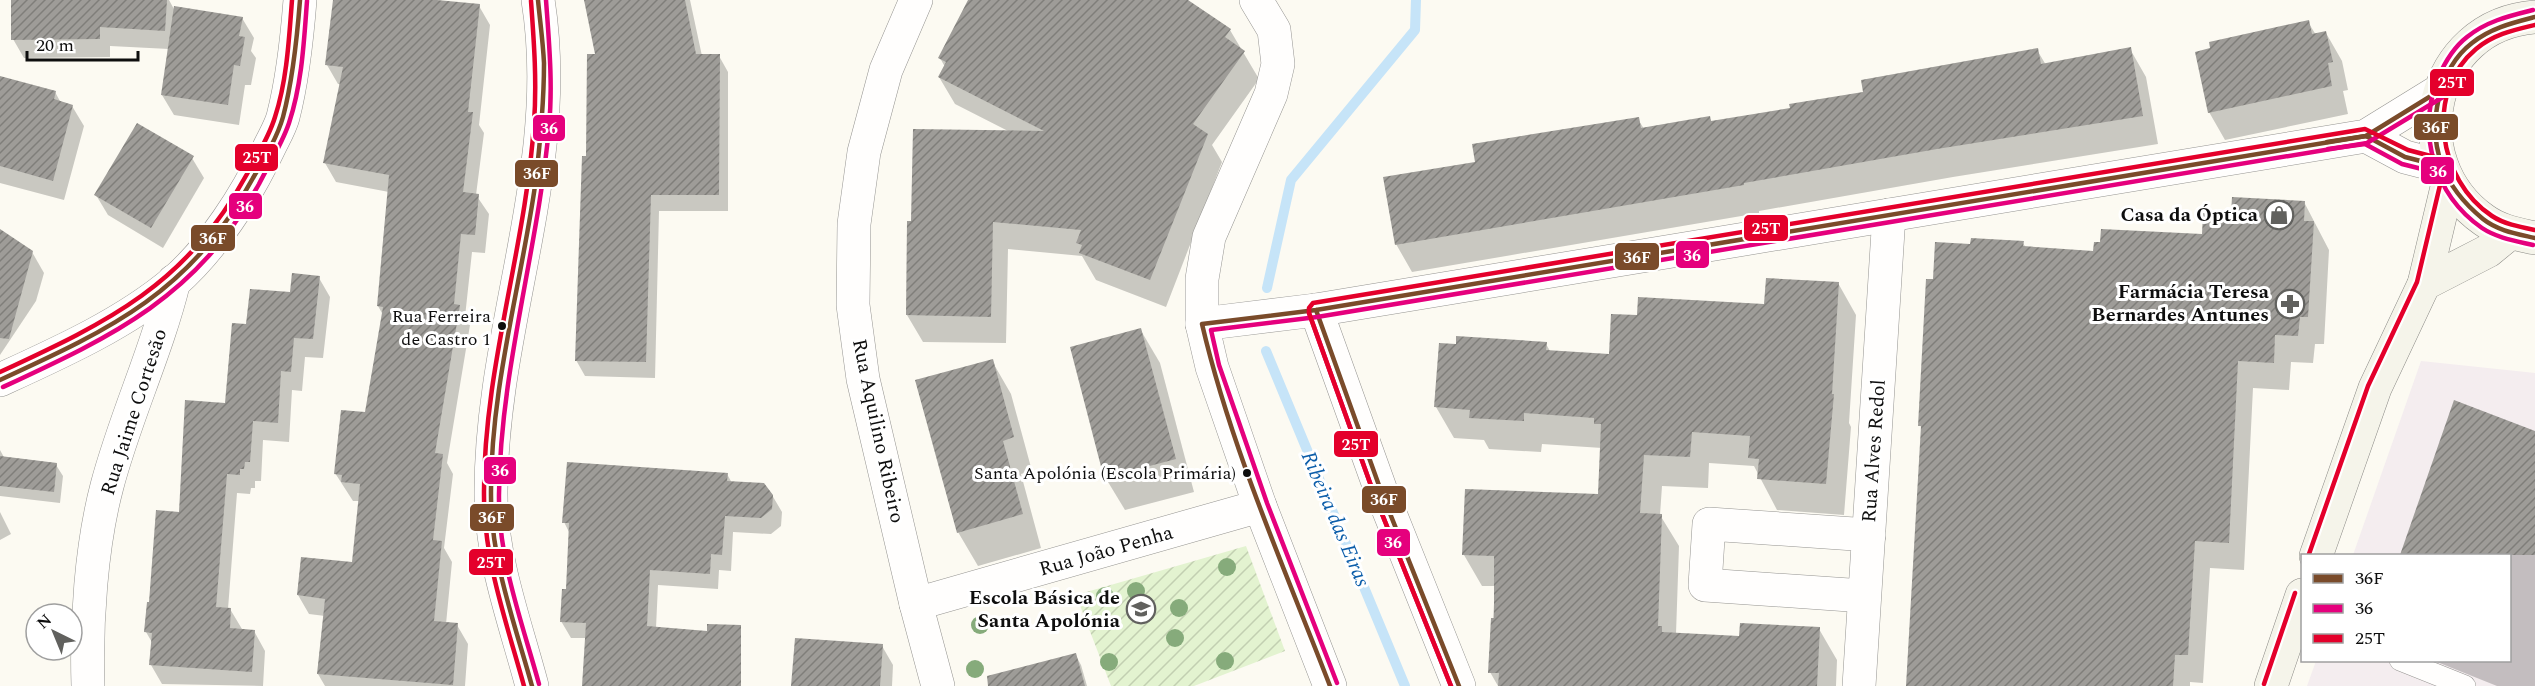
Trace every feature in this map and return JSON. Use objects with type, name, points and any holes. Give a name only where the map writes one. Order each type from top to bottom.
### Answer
[{"type":"street","points":[[0,380],[76,345],[174,282],[218,233],[253,181],[283,119],[297,49],[300,0]]},
{"type":"street","points":[[532,686],[501,569],[491,515],[491,494],[493,431],[506,338],[540,155],[545,96],[544,37],[538,0]]},
{"type":"street","name":"Rua Aquilino Ribeiro","points":[[916,0],[886,70],[864,152],[854,224],[853,305],[863,379],[916,604],[938,686]]},
{"type":"street","points":[[1256,0],[1274,30],[1278,64],[1271,94],[1209,237],[1202,279],[1203,324],[1212,367],[1260,506],[1330,686]]},
{"type":"street","points":[[2316,554],[2375,388],[2424,284],[2444,175],[2433,129],[2439,92],[2448,72],[2498,0]]},
{"type":"street","points":[[2461,54],[2487,32],[2520,18],[2535,17]]},
{"type":"street","points":[[1203,324],[1316,310],[2366,136],[2439,92]]},
{"type":"street","points":[[2366,136],[2444,175],[2471,210],[2485,221],[2522,235]]},
{"type":"street","name":"Rua Alves Redol","points":[[1859,686],[1889,215]]},
{"type":"street","points":[[2424,284],[2522,235]]},
{"type":"street","name":"Rua Jaime Cortesão","points":[[88,686],[90,604],[107,486],[164,322],[174,282]]},
{"type":"street","points":[[1316,310],[1381,491],[1459,686]]},
{"type":"street","name":"Rua João Penha","points":[[916,604],[1260,506]]},
{"type":"street","points":[[1864,596],[1705,585],[1709,524],[1869,535]]},
{"type":"street","points":[[2271,686],[2300,612]]},
{"type":"lane","points":[[2405,662],[2465,686]]},
{"type":"shaded area","points":[[2421,361],[2535,373],[2535,686],[2307,686],[2316,662],[2511,662],[2511,554],[2353,554]]},
{"type":"green space","points":[[1246,546],[1285,651],[1194,686],[1111,686],[1076,595]]},
{"type":"building","points":[[11,0],[167,0],[165,31],[100,27],[100,39],[11,40]]},
{"type":"building","points":[[333,0],[437,0],[480,4],[468,112],[473,112],[463,192],[479,194],[475,235],[461,234],[454,304],[460,305],[435,453],[443,454],[433,540],[442,541],[434,621],[458,623],[453,685],[317,674],[325,599],[297,595],[301,557],[352,562],[360,484],[341,482],[342,475],[334,474],[341,410],[365,412],[383,307],[377,306],[389,175],[323,163],[343,67],[325,65]]},
{"type":"building","points":[[584,0],[685,0],[696,54],[720,54],[719,195],[651,195],[646,362],[575,361],[582,156],[586,156],[587,54],[595,54]]},
{"type":"building","points":[[968,0],[1188,0],[1231,29],[1225,37],[1245,51],[1193,124],[1208,134],[1150,280],[1079,253],[1082,245],[1076,243],[1081,230],[993,222],[991,317],[906,315],[907,221],[911,221],[913,129],[1044,131],[938,77],[946,62],[938,58]]},
{"type":"building","points":[[174,6],[243,17],[239,36],[245,37],[240,66],[234,65],[228,105],[161,95]]},
{"type":"building","points":[[2309,20],[2312,34],[2326,31],[2333,62],[2328,63],[2332,86],[2208,113],[2195,52],[2210,48],[2209,42]]},
{"type":"building","points":[[2131,47],[2143,116],[1937,149],[1395,245],[1383,177],[1475,162],[1472,144],[1639,117],[1641,128],[1710,116],[1711,121],[1790,108],[1789,104],[1863,92],[1861,80],[2038,48],[2041,64]]},
{"type":"building","points":[[0,76],[56,91],[54,99],[73,105],[53,181],[0,166]]},
{"type":"building","points":[[137,123],[194,156],[151,228],[94,195]]},
{"type":"building","points":[[2232,197],[2305,201],[2304,221],[2314,221],[2308,317],[2300,317],[2298,336],[2275,335],[2274,363],[2238,361],[2229,543],[2195,541],[2188,655],[2175,655],[2173,686],[1906,686],[1921,426],[1918,426],[1926,279],[1933,279],[1935,242],[1970,244],[1971,238],[2024,241],[2023,246],[2093,251],[2094,242],[2100,242],[2101,229],[2202,234],[2203,213],[2231,214]]},
{"type":"building","points":[[0,229],[33,251],[9,339],[0,338]]},
{"type":"building","points":[[292,273],[320,276],[313,339],[294,338],[291,372],[281,371],[278,423],[253,421],[250,462],[245,462],[244,469],[240,469],[240,475],[227,474],[216,607],[231,608],[230,628],[255,630],[252,672],[149,665],[152,633],[144,632],[147,602],[149,602],[156,510],[179,512],[185,400],[225,403],[232,323],[246,324],[250,289],[290,292]]},
{"type":"building","points":[[1766,278],[1839,282],[1832,394],[1834,394],[1826,484],[1757,479],[1759,459],[1748,458],[1750,436],[1692,432],[1690,457],[1644,455],[1640,513],[1662,514],[1658,626],[1662,626],[1662,632],[1739,636],[1740,623],[1820,627],[1817,686],[1498,686],[1499,673],[1488,673],[1491,618],[1494,618],[1494,556],[1462,555],[1465,489],[1598,494],[1601,424],[1594,424],[1594,418],[1524,413],[1524,421],[1469,418],[1470,410],[1434,407],[1439,343],[1456,344],[1456,336],[1547,342],[1546,350],[1609,354],[1611,314],[1637,315],[1638,297],[1764,304]]},
{"type":"building","points":[[1141,328],[1176,459],[1104,478],[1070,347]]},
{"type":"building","points":[[993,359],[1014,437],[1003,441],[1023,514],[957,533],[915,380]]},
{"type":"building","points":[[2454,400],[2535,431],[2535,555],[2400,554]]},
{"type":"building","points":[[0,456],[57,463],[54,492],[0,486]]},
{"type":"building","points":[[567,462],[728,473],[727,481],[764,483],[773,495],[772,509],[761,518],[725,516],[722,555],[711,554],[710,574],[650,570],[647,626],[707,631],[707,624],[741,625],[741,686],[582,686],[586,623],[560,622],[562,589],[566,589],[569,523],[562,523]]},
{"type":"building","points":[[795,638],[883,644],[880,686],[791,686]]},
{"type":"building","points":[[1076,653],[1085,686],[988,686],[987,676]]},
{"type":"waterway","name":"Ribeira das Eiras","points":[[1267,288],[1291,180],[1415,30],[1416,0]]},
{"type":"waterway","name":"Ribeira das Eiras","points":[[1266,351],[1405,686]]},
{"type":"transit line","name":"25T","points":[[0,372],[76,335],[142,296],[198,245],[223,212],[247,174],[272,124],[285,74],[292,0]]},
{"type":"transit line","name":"36F","points":[[0,380],[78,343],[146,302],[175,278],[203,250],[229,217],[274,141],[292,74],[300,0]]},
{"type":"transit line","name":"36F","points":[[532,686],[499,568],[491,496],[495,418],[529,225],[540,140],[544,63],[538,0]]},
{"type":"transit line","name":"36","points":[[539,684],[507,566],[502,542],[499,494],[501,448],[512,356],[537,219],[549,127],[551,79],[546,0]]},
{"type":"transit line","name":"36","points":[[3,387],[82,349],[117,330],[150,308],[180,284],[209,256],[235,223],[259,184],[289,123],[300,78],[307,1]]},
{"type":"transit line","name":"25T","points":[[524,686],[492,568],[484,496],[490,402],[530,170],[535,108],[531,1]]},
{"type":"transit line","name":"36","points":[[2533,10],[2490,23],[2475,31],[2458,46],[2438,78],[2429,119],[2430,140],[2441,180],[2465,214],[2482,228],[2494,234],[2533,245]]},
{"type":"transit line","name":"36F","points":[[2535,17],[2487,33],[2460,54],[2444,83],[2436,116],[2438,150],[2442,165],[2454,188],[2465,202],[2483,219],[2495,226],[2508,232],[2535,238]]},
{"type":"transit line","name":"25T","points":[[2535,25],[2497,36],[2476,49],[2460,67],[2449,88],[2444,112],[2444,136],[2449,159],[2459,181],[2474,201],[2497,219],[2535,230]]},
{"type":"transit line","name":"36F","points":[[1330,686],[1243,462],[1202,324],[1316,310],[2366,136],[2439,91]]},
{"type":"transit line","name":"36","points":[[1337,683],[1267,503],[1219,365],[1211,330],[1317,317],[2367,143],[2443,97]]},
{"type":"transit line","name":"25T","points":[[1451,686],[1374,494],[1309,313],[1309,308],[1313,303],[2365,129],[2408,150],[2442,159]]},
{"type":"transit line","name":"36F","points":[[2327,142],[2366,136],[2405,157],[2440,166]]},
{"type":"transit line","name":"36","points":[[2328,149],[2365,144],[2402,164],[2438,173]]},
{"type":"transit line","name":"25T","points":[[2309,554],[2368,386],[2417,282],[2441,181]]},
{"type":"transit line","name":"36F","points":[[1316,310],[1381,491],[1459,686]]},
{"type":"transit line","name":"36","points":[[1309,313],[1374,494],[1451,686]]},
{"type":"transit line","name":"25T","points":[[2264,684],[2295,593]]},
{"type":"place","name":"Casa da Óptica","points":[[2279,215]]},
{"type":"place","name":"Farmácia Teresa Bernardes Antunes","points":[[2290,304]]},
{"type":"place","name":"Rua Ferreira de Castro 1","points":[[502,326]]},
{"type":"place","name":"Santa Apolónia (Escola Primária)","points":[[1247,473]]},
{"type":"place","name":"Escola Básica de Santa Apolónia","points":[[1141,609]]}]
